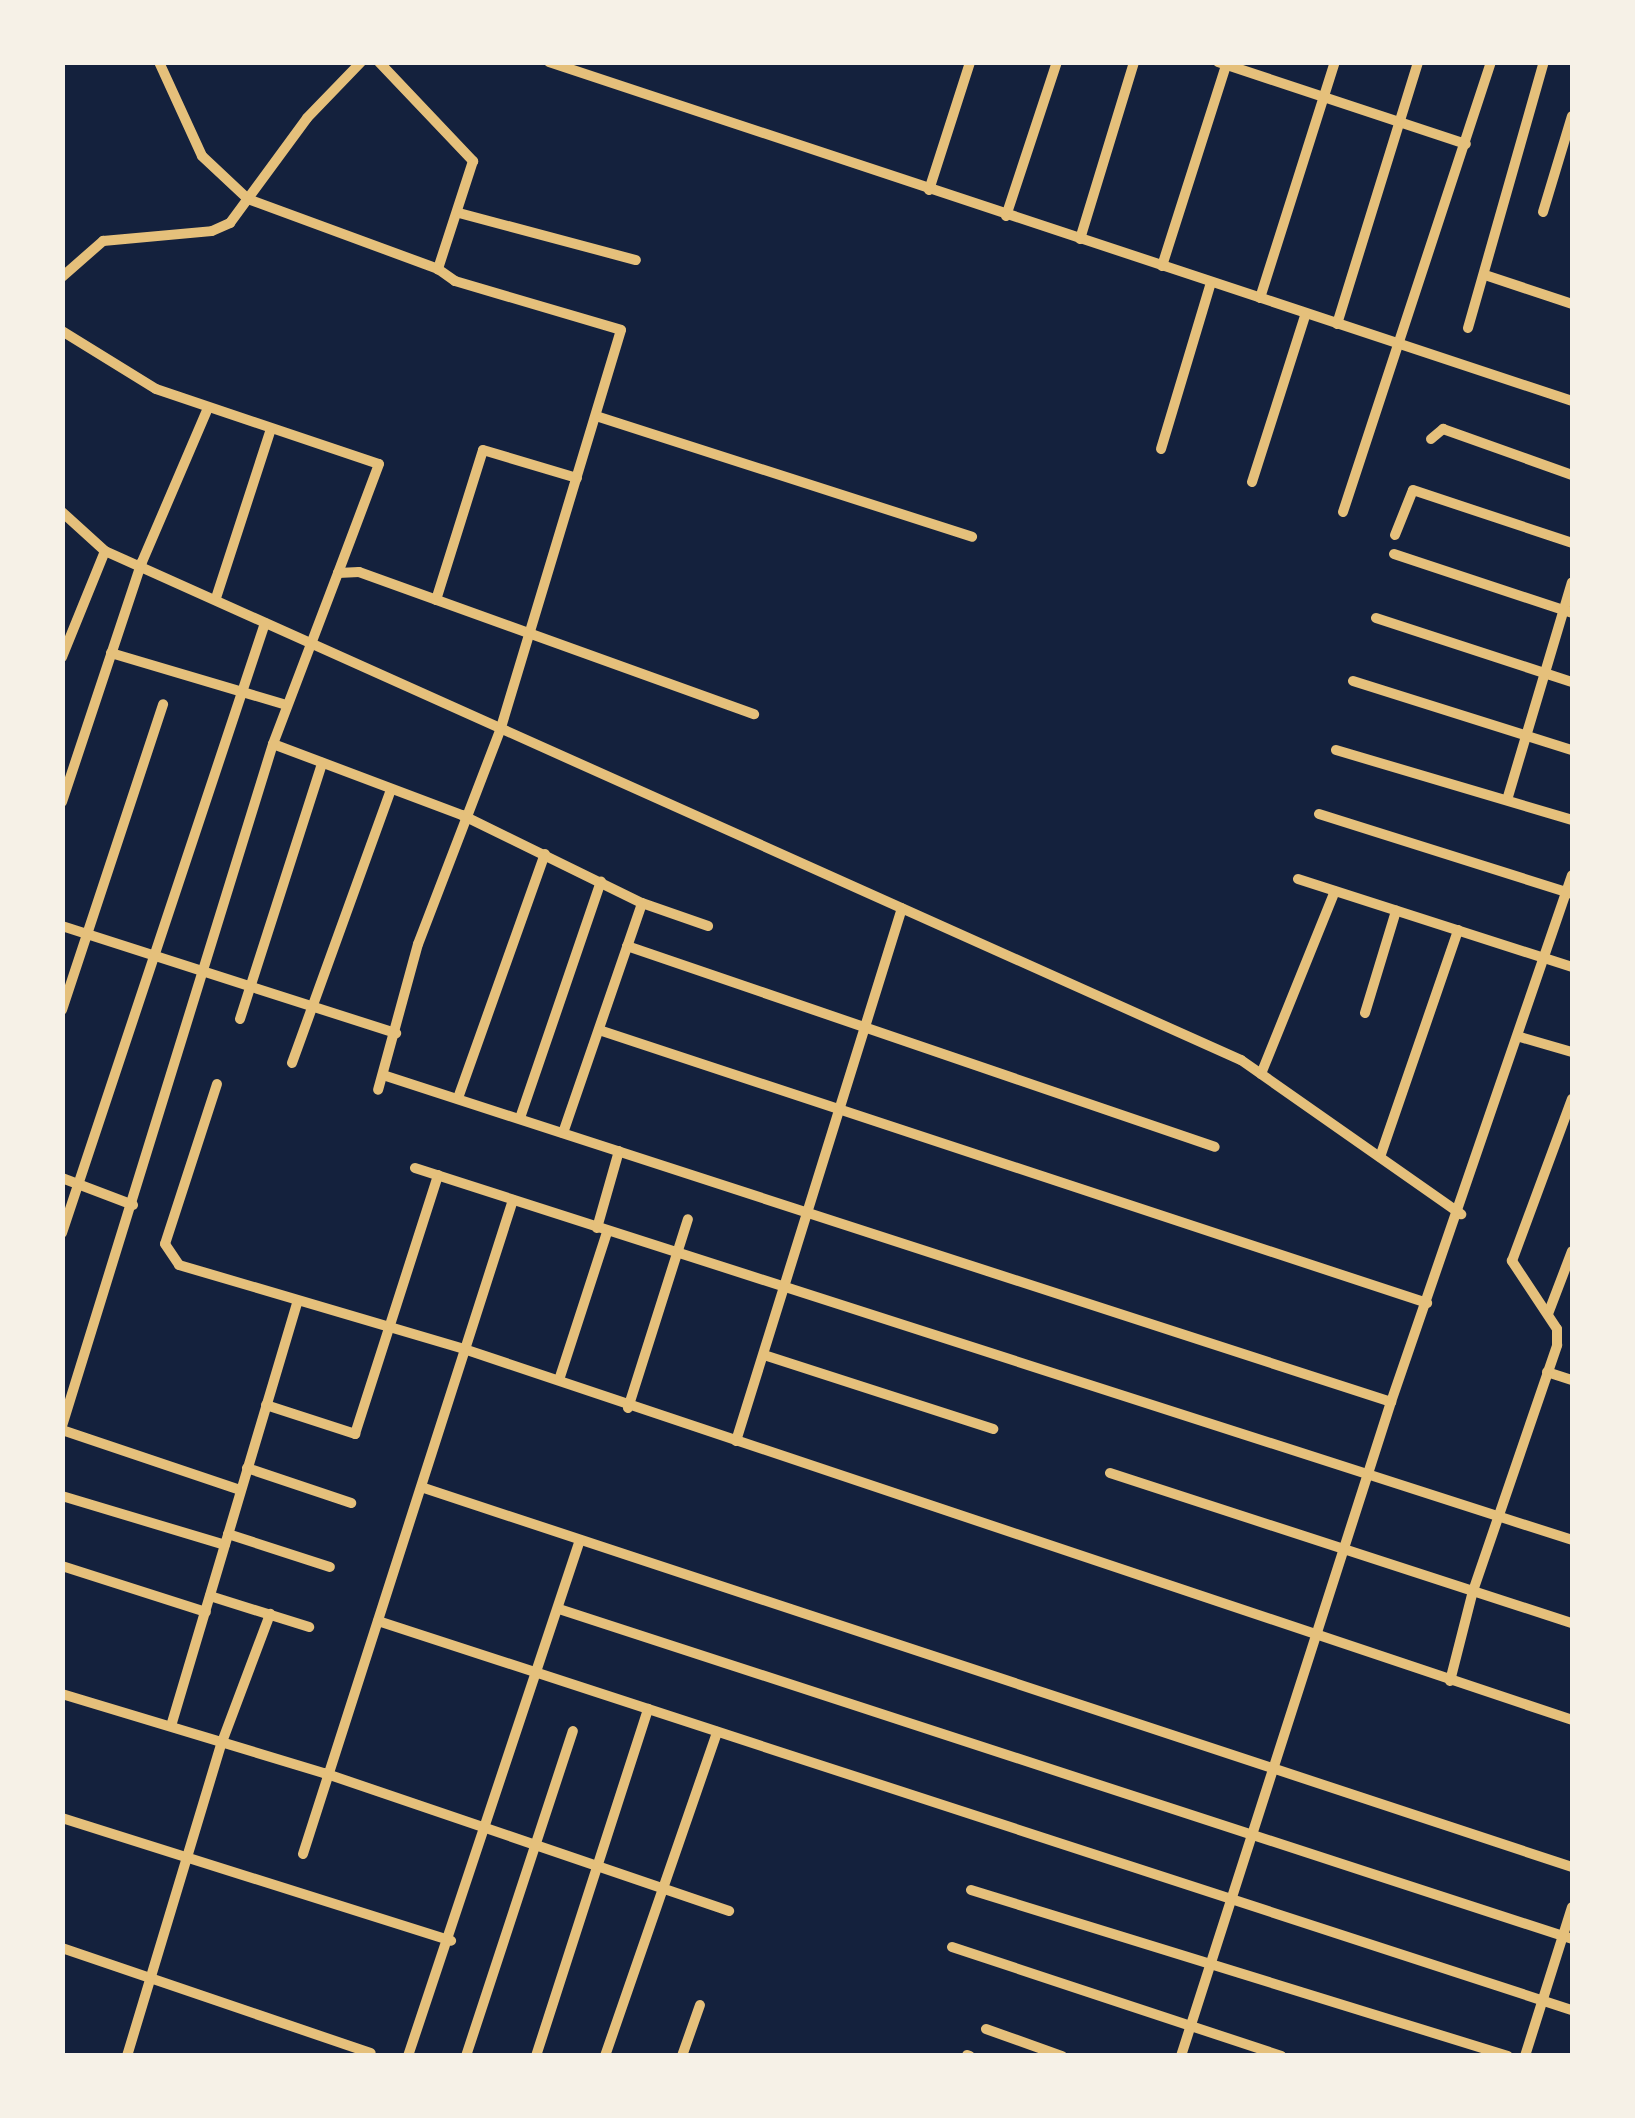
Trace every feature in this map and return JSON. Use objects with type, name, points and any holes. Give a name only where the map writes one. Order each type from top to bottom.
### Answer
[{"type":"street","points":[[159,62],[202,156],[248,199],[438,269],[465,285],[621,330],[501,728],[462,815],[378,1090]]},
{"type":"street","points":[[62,277],[103,241],[212,231],[230,223],[307,118],[362,62]]},
{"type":"street","points":[[379,62],[471,156],[460,213],[438,269]]},
{"type":"street","points":[[549,62],[1572,401]]},
{"type":"street","points":[[929,190],[970,62]]},
{"type":"street","points":[[1006,216],[1057,62]]},
{"type":"street","points":[[1080,239],[1134,62]]},
{"type":"street","points":[[1260,298],[1334,62]]},
{"type":"street","points":[[1337,324],[1418,62]]},
{"type":"street","points":[[1343,512],[1402,345],[1490,62]]},
{"type":"street","points":[[1468,328],[1544,62]]},
{"type":"street","points":[[1162,266],[1222,64],[1466,144]]},
{"type":"street","points":[[1543,212],[1572,116]]},
{"type":"street","points":[[460,213],[636,260]]},
{"type":"street","points":[[1485,275],[1572,304]]},
{"type":"street","points":[[1160,449],[1211,282]]},
{"type":"street","points":[[1252,482],[1306,313]]},
{"type":"street","points":[[62,330],[132,377],[208,408],[378,464],[272,744],[206,975],[62,1429],[240,1490]]},
{"type":"street","points":[[62,802],[142,562],[208,408]]},
{"type":"street","points":[[596,416],[972,537]]},
{"type":"street","points":[[216,598],[271,428]]},
{"type":"street","points":[[1431,439],[1443,430],[1572,475]]},
{"type":"street","points":[[436,600],[482,450],[577,478]]},
{"type":"street","points":[[1396,535],[1413,490],[1572,543]]},
{"type":"street","points":[[62,512],[104,551],[142,562],[265,623],[902,908],[1261,1074],[1461,1214]]},
{"type":"street","points":[[62,657],[104,551]]},
{"type":"street","points":[[1394,554],[1568,611]]},
{"type":"street","points":[[338,573],[359,572],[754,714]]},
{"type":"street","points":[[1506,800],[1544,673],[1568,611],[1572,582]]},
{"type":"street","points":[[1376,618],[1572,682]]},
{"type":"street","points":[[62,1233],[265,623]]},
{"type":"street","points":[[110,652],[286,704]]},
{"type":"street","points":[[1353,682],[1572,750]]},
{"type":"street","points":[[62,1010],[163,704]]},
{"type":"street","points":[[272,744],[462,815],[642,903],[708,926]]},
{"type":"street","points":[[1336,750],[1572,820]]},
{"type":"street","points":[[240,1020],[322,763]]},
{"type":"street","points":[[292,1063],[390,788]]},
{"type":"street","points":[[1319,814],[1570,894]]},
{"type":"street","points":[[458,1098],[545,854]]},
{"type":"street","points":[[1181,2056],[1391,1402],[1461,1214],[1570,894],[1572,875]]},
{"type":"street","points":[[1298,879],[1572,967]]},
{"type":"street","points":[[520,1118],[601,882]]},
{"type":"street","points":[[1261,1074],[1335,891]]},
{"type":"street","points":[[563,1133],[642,903]]},
{"type":"street","points":[[736,1441],[902,908]]},
{"type":"street","points":[[1365,1013],[1396,910]]},
{"type":"street","points":[[62,926],[396,1033]]},
{"type":"street","points":[[1380,1157],[1458,930]]},
{"type":"street","points":[[628,946],[866,1024],[1215,1147]]},
{"type":"street","points":[[599,1030],[1427,1303]]},
{"type":"street","points":[[1520,1037],[1572,1052]]},
{"type":"street","points":[[383,1074],[1391,1402]]},
{"type":"street","points":[[217,1084],[165,1244],[167,1254],[179,1265],[559,1380],[628,1408],[1572,1720]]},
{"type":"street","points":[[1450,1680],[1473,1591],[1558,1337],[1548,1314],[1512,1260],[1572,1099]]},
{"type":"street","points":[[559,1380],[602,1230],[619,1151]]},
{"type":"street","points":[[415,1168],[1572,1540]]},
{"type":"street","points":[[266,1405],[355,1434],[438,1176]]},
{"type":"street","points":[[62,1178],[133,1206]]},
{"type":"street","points":[[302,1854],[324,1772],[424,1488],[513,1200]]},
{"type":"street","points":[[628,1408],[688,1219]]},
{"type":"street","points":[[1548,1314],[1572,1251]]},
{"type":"street","points":[[171,1726],[297,1302]]},
{"type":"street","points":[[764,1355],[992,1429]]},
{"type":"street","points":[[1547,1372],[1572,1380]]},
{"type":"street","points":[[246,1468],[352,1503]]},
{"type":"street","points":[[1110,1472],[1343,1551],[1572,1622]]},
{"type":"street","points":[[424,1488],[1572,1867]]},
{"type":"street","points":[[62,1496],[330,1567]]},
{"type":"street","points":[[408,2056],[451,1941],[580,1540]]},
{"type":"street","points":[[62,1566],[206,1612]]},
{"type":"street","points":[[210,1596],[309,1627]]},
{"type":"street","points":[[559,1609],[1568,1937]]},
{"type":"street","points":[[127,2056],[222,1742],[270,1614]]},
{"type":"street","points":[[378,1622],[1572,2010]]},
{"type":"street","points":[[62,1694],[324,1772],[729,1911]]},
{"type":"street","points":[[536,2056],[648,1709]]},
{"type":"street","points":[[466,2056],[574,1730]]},
{"type":"street","points":[[605,2056],[717,1732]]},
{"type":"street","points":[[62,1818],[451,1941]]},
{"type":"street","points":[[971,1890],[1508,2056]]},
{"type":"street","points":[[1525,2056],[1568,1937],[1572,1907]]},
{"type":"street","points":[[952,1947],[1280,2056]]},
{"type":"street","points":[[62,1948],[370,2053]]},
{"type":"street","points":[[682,2056],[700,2005]]},
{"type":"street","points":[[986,2029],[1062,2056]]}]
